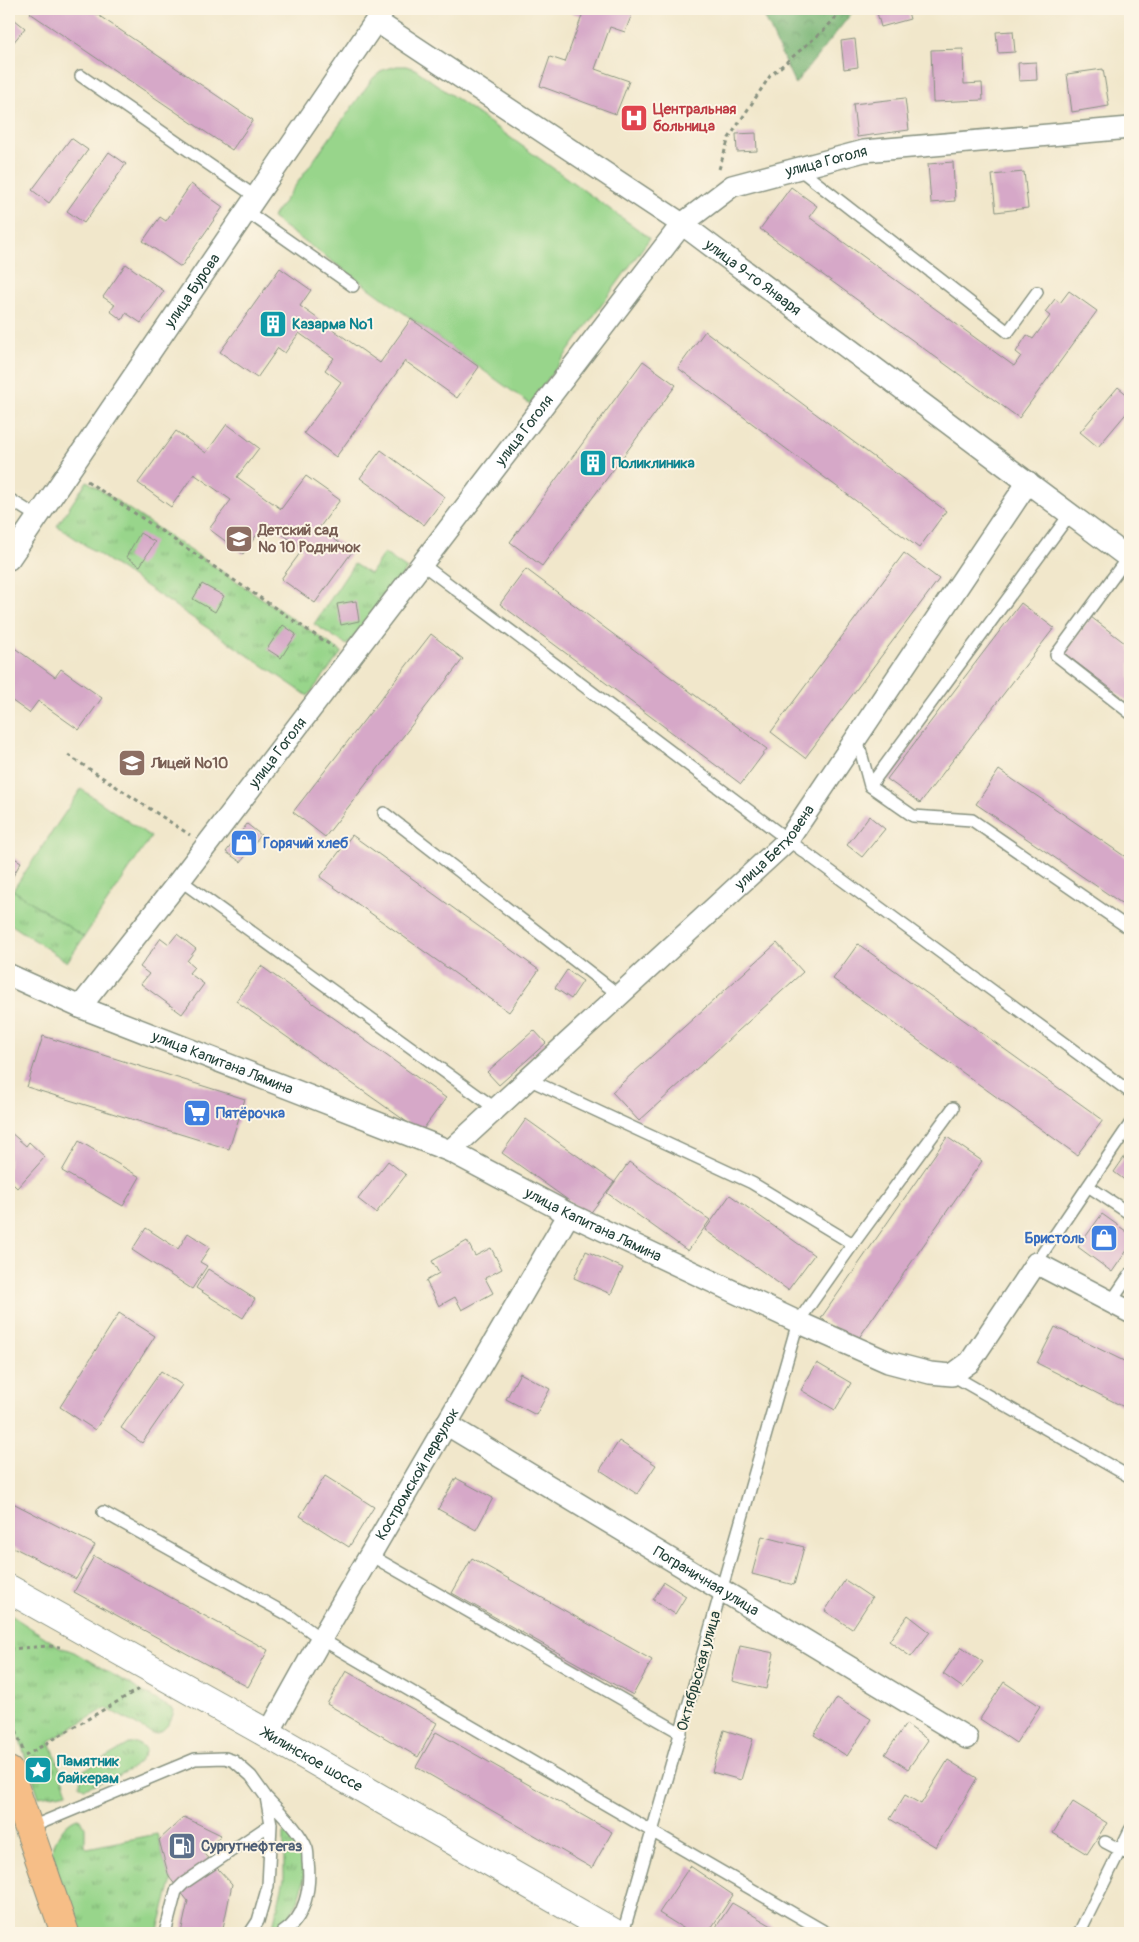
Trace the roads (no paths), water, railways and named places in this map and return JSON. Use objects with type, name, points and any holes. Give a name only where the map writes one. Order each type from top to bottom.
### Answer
[{"type":"main road","points":[[17,1763],[14,1802],[29,1828],[65,1933]]},
{"type":"street","name":"улица Бурова","points":[[9,559],[380,15]]},
{"type":"street","name":"улица 9-го Января","points":[[380,15],[682,224],[1129,558]]},
{"type":"street","name":"улица Гоголя","points":[[80,1007],[207,846],[682,224],[732,186],[864,151],[1130,128]]},
{"type":"street","name":"улица Бетховена","points":[[450,1151],[788,840],[1028,482]]},
{"type":"street","name":"улица Капитана Лямина","points":[[9,975],[80,1007],[450,1151],[569,1214],[798,1322],[888,1362],[930,1373],[952,1375]]},
{"type":"street","name":"Костромской переулок","points":[[268,1734],[321,1639],[569,1214]]},
{"type":"street","points":[[952,1375],[970,1362],[1036,1263],[1130,1312]]},
{"type":"street","name":"Пограничная улица","points":[[446,1424],[967,1738]]},
{"type":"street","name":"Жилинское шоссе","points":[[9,1589],[268,1734],[614,1933]]},
{"type":"lane","points":[[81,76],[251,204],[353,286]]},
{"type":"lane","points":[[799,169],[1008,332],[1037,292]]},
{"type":"lane","points":[[9,499],[38,517]]},
{"type":"lane","points":[[870,786],[1070,514]]},
{"type":"lane","points":[[1129,558],[1056,655],[1130,713]]},
{"type":"lane","points":[[422,564],[788,840],[1130,1092]]},
{"type":"lane","points":[[857,737],[870,786],[913,816],[972,820],[1130,929]]},
{"type":"lane","points":[[384,813],[619,995]]},
{"type":"lane","points":[[180,880],[496,1109]]},
{"type":"lane","points":[[528,1079],[752,1183],[852,1244]]},
{"type":"lane","name":"Октябрьская улица","points":[[623,1933],[723,1590],[798,1322],[852,1244],[953,1108]]},
{"type":"lane","points":[[1036,1263],[1130,1124]]},
{"type":"lane","points":[[1088,1186],[1130,1214]]},
{"type":"lane","points":[[1111,1302],[1130,1274]]},
{"type":"lane","points":[[952,1375],[1130,1477]]},
{"type":"lane","points":[[103,1512],[290,1616],[321,1639],[827,1933]]},
{"type":"lane","points":[[370,1555],[681,1733]]},
{"type":"lane","points":[[29,1828],[195,1759],[225,1758],[234,1761],[252,1776],[266,1797],[296,1832],[308,1850],[309,1870],[306,1899],[300,1916],[289,1929],[282,1933]]},
{"type":"lane","points":[[250,1933],[258,1921],[268,1886],[271,1824],[266,1797]]},
{"type":"lane","points":[[165,1933],[176,1891],[184,1883],[271,1824]]},
{"type":"lane","points":[[1079,1933],[1125,1852],[1130,1830]]},
{"type":"lane","points":[[1105,1842],[1125,1852]]},
{"type":"place","name":"Центральная больница","points":[[634,118]]},
{"type":"place","name":"Казарма №1","points":[[273,324]]},
{"type":"place","name":"Поликлиника","points":[[593,463]]},
{"type":"place","name":"Детский сад № 10 Родничок","points":[[239,539]]},
{"type":"place","name":"Лицей №10","points":[[132,763]]},
{"type":"place","name":"Горячий хлеб","points":[[244,843]]},
{"type":"place","name":"Пятёрочка","points":[[197,1113]]},
{"type":"place","name":"Бристоль","points":[[1104,1238]]},
{"type":"place","name":"Памятник байкерам","points":[[38,1770]]},
{"type":"place","name":"Сургутнефтегаз","points":[[182,1846]]}]
